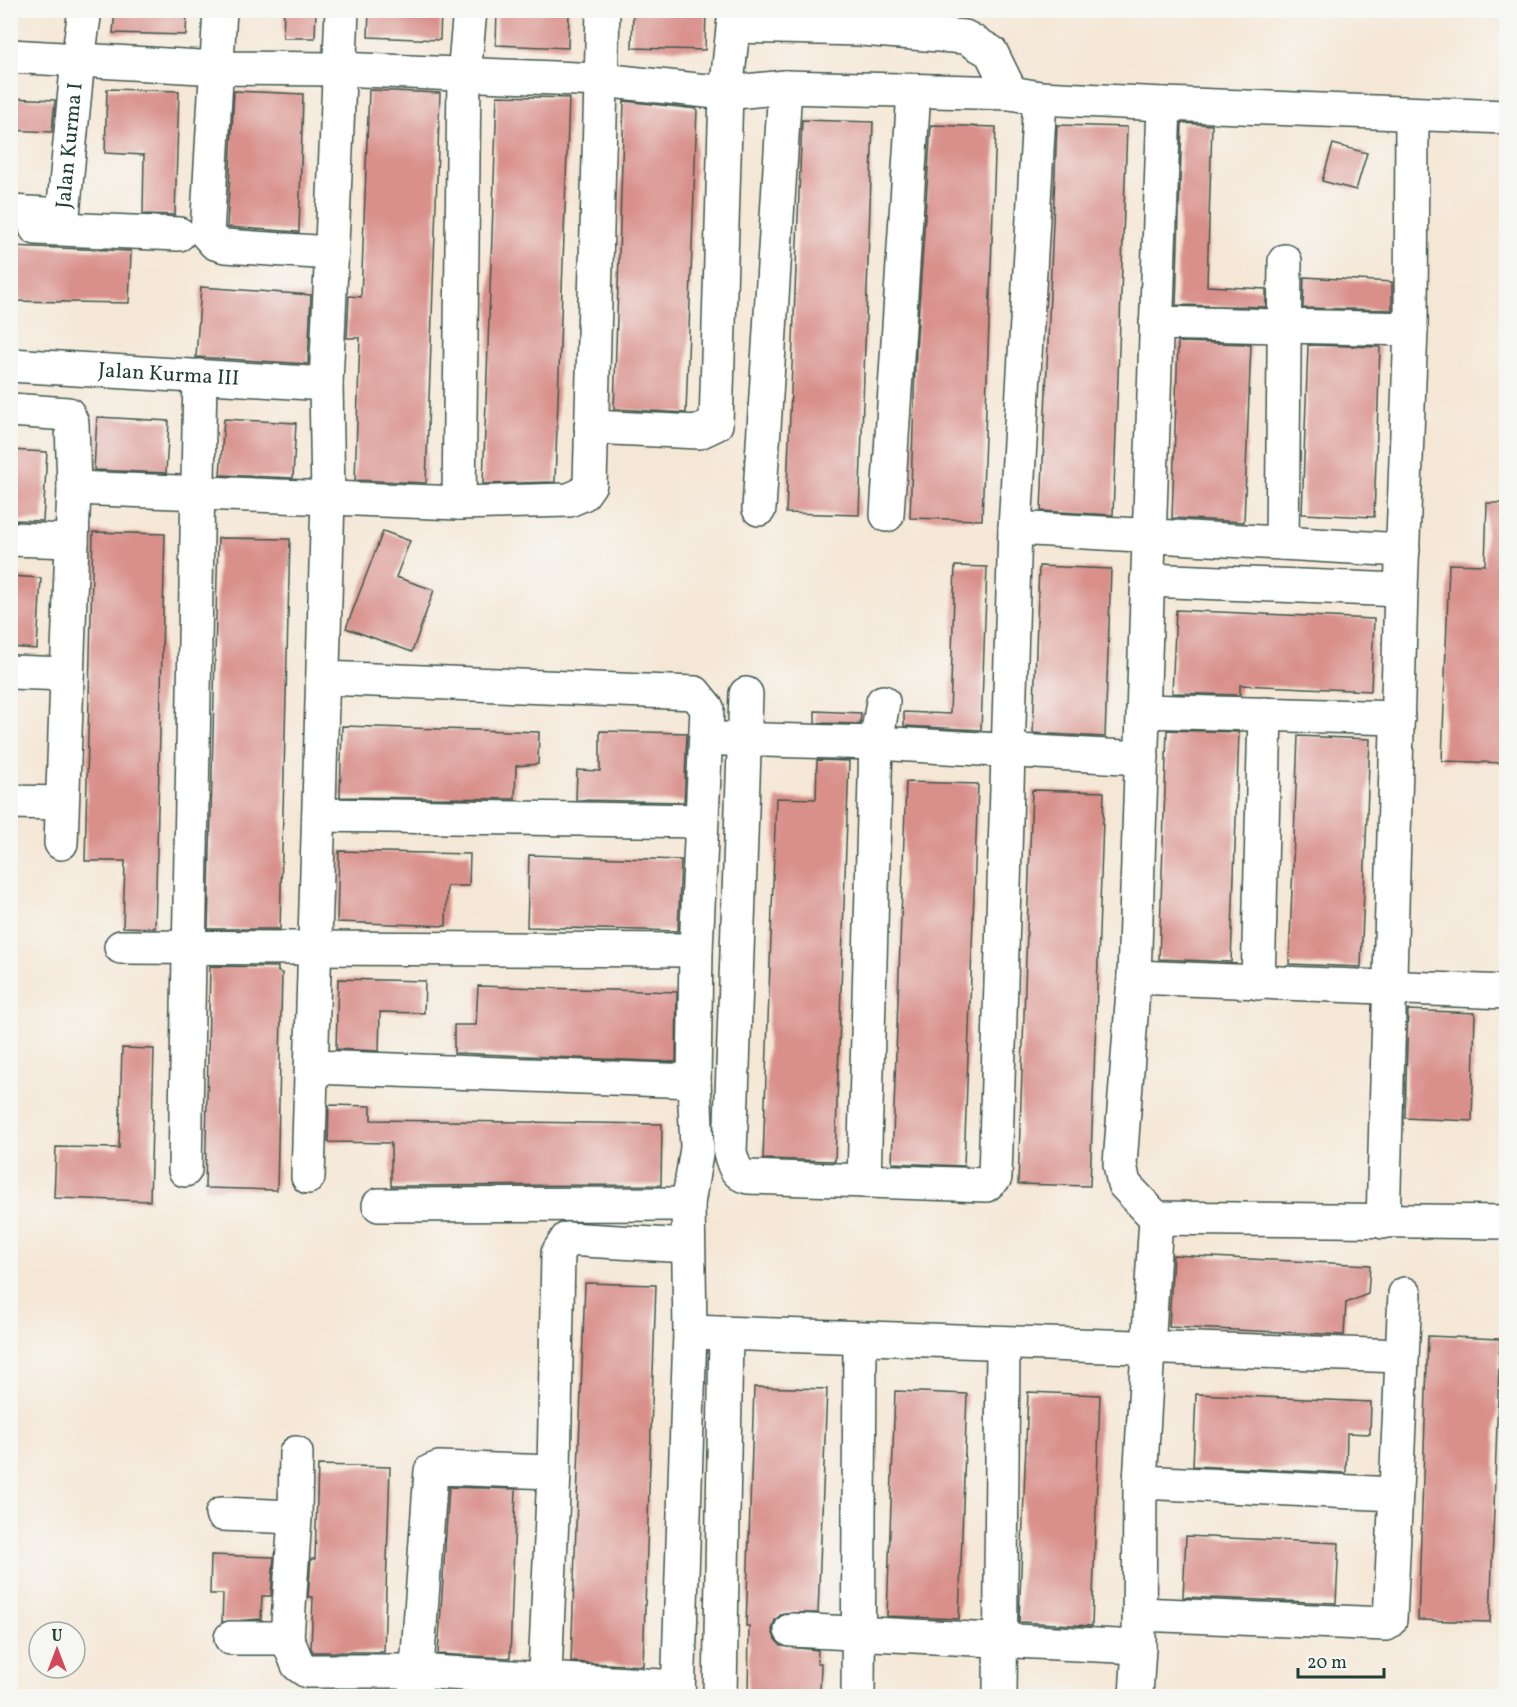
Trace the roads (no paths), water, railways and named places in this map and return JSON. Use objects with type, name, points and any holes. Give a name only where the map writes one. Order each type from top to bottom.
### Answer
[{"type":"street","points":[[78,59],[85,10]]},
{"type":"street","points":[[220,10],[207,234],[215,243],[225,246],[331,253]]},
{"type":"street","points":[[308,1177],[324,678],[328,498],[326,384],[342,10]]},
{"type":"street","points":[[459,503],[464,75],[470,10]]},
{"type":"street","points":[[74,488],[459,503],[569,500],[583,494],[590,484],[603,10]]},
{"type":"street","points":[[591,427],[699,432],[717,424],[726,93],[734,18],[862,20],[965,37],[991,52],[1025,95],[1015,528],[995,1177],[986,1185],[748,1177],[740,1175],[736,1170],[730,1153],[746,694]]},
{"type":"street","points":[[10,56],[218,68],[338,69],[601,80],[726,93],[785,87],[1025,95],[1412,116],[1506,117]]},
{"type":"street","name":"Jalan Kurma I","points":[[10,212],[63,215],[78,59]]},
{"type":"street","points":[[759,509],[785,87]]},
{"type":"street","points":[[887,515],[914,91]]},
{"type":"street","points":[[1164,104],[1134,977],[1120,1164],[1124,1184],[1156,1218],[1506,1222]]},
{"type":"street","points":[[1383,1222],[1411,328],[1412,116]]},
{"type":"street","points":[[10,227],[179,234]]},
{"type":"street","points":[[1282,543],[1285,261]]},
{"type":"street","points":[[1155,323],[1411,328]]},
{"type":"street","name":"Jalan Kurma III","points":[[10,365],[326,384]]},
{"type":"street","points":[[185,1170],[200,376]]},
{"type":"street","points":[[10,410],[68,414],[72,423],[74,488],[61,843]]},
{"type":"street","points":[[1015,528],[1403,550]]},
{"type":"street","points":[[10,538],[72,541]]},
{"type":"street","points":[[1147,580],[1401,590]]},
{"type":"street","points":[[10,672],[67,674]]},
{"type":"street","points":[[296,1453],[295,1517],[287,1638],[298,1665],[307,1671],[416,1684],[678,1691],[690,1332],[688,1204],[697,1148],[694,1081],[696,950],[707,708],[694,693],[324,678]]},
{"type":"street","points":[[864,1181],[876,743],[883,702]]},
{"type":"street","points":[[1143,711],[1398,718]]},
{"type":"street","points":[[1258,983],[1265,714]]},
{"type":"street","points":[[707,738],[876,743],[1142,758]]},
{"type":"street","points":[[10,802],[62,803]]},
{"type":"street","points":[[319,815],[701,820]]},
{"type":"street","points":[[121,947],[696,950]]},
{"type":"street","points":[[1134,977],[1506,992]]},
{"type":"street","points":[[312,1067],[694,1081]]},
{"type":"street","points":[[697,1148],[730,1153]]},
{"type":"street","points":[[380,1205],[688,1204]]},
{"type":"street","points":[[1136,1696],[1139,1647],[1140,1482],[1156,1218]]},
{"type":"street","points":[[545,1687],[554,1472],[558,1253],[567,1239],[688,1246]]},
{"type":"street","points":[[1139,1614],[1386,1624],[1392,1613],[1395,1494],[1405,1294]]},
{"type":"street","points":[[690,1332],[1402,1356]]},
{"type":"street","points":[[720,1696],[726,1334]]},
{"type":"street","points":[[858,1696],[860,1339]]},
{"type":"street","points":[[1000,1696],[1004,1344]]},
{"type":"street","points":[[416,1684],[431,1471],[439,1468],[554,1472]]},
{"type":"street","points":[[1140,1482],[1395,1494]]},
{"type":"street","points":[[222,1514],[295,1517]]},
{"type":"street","points":[[791,1630],[1139,1647]]},
{"type":"street","points":[[231,1638],[287,1638]]}]
